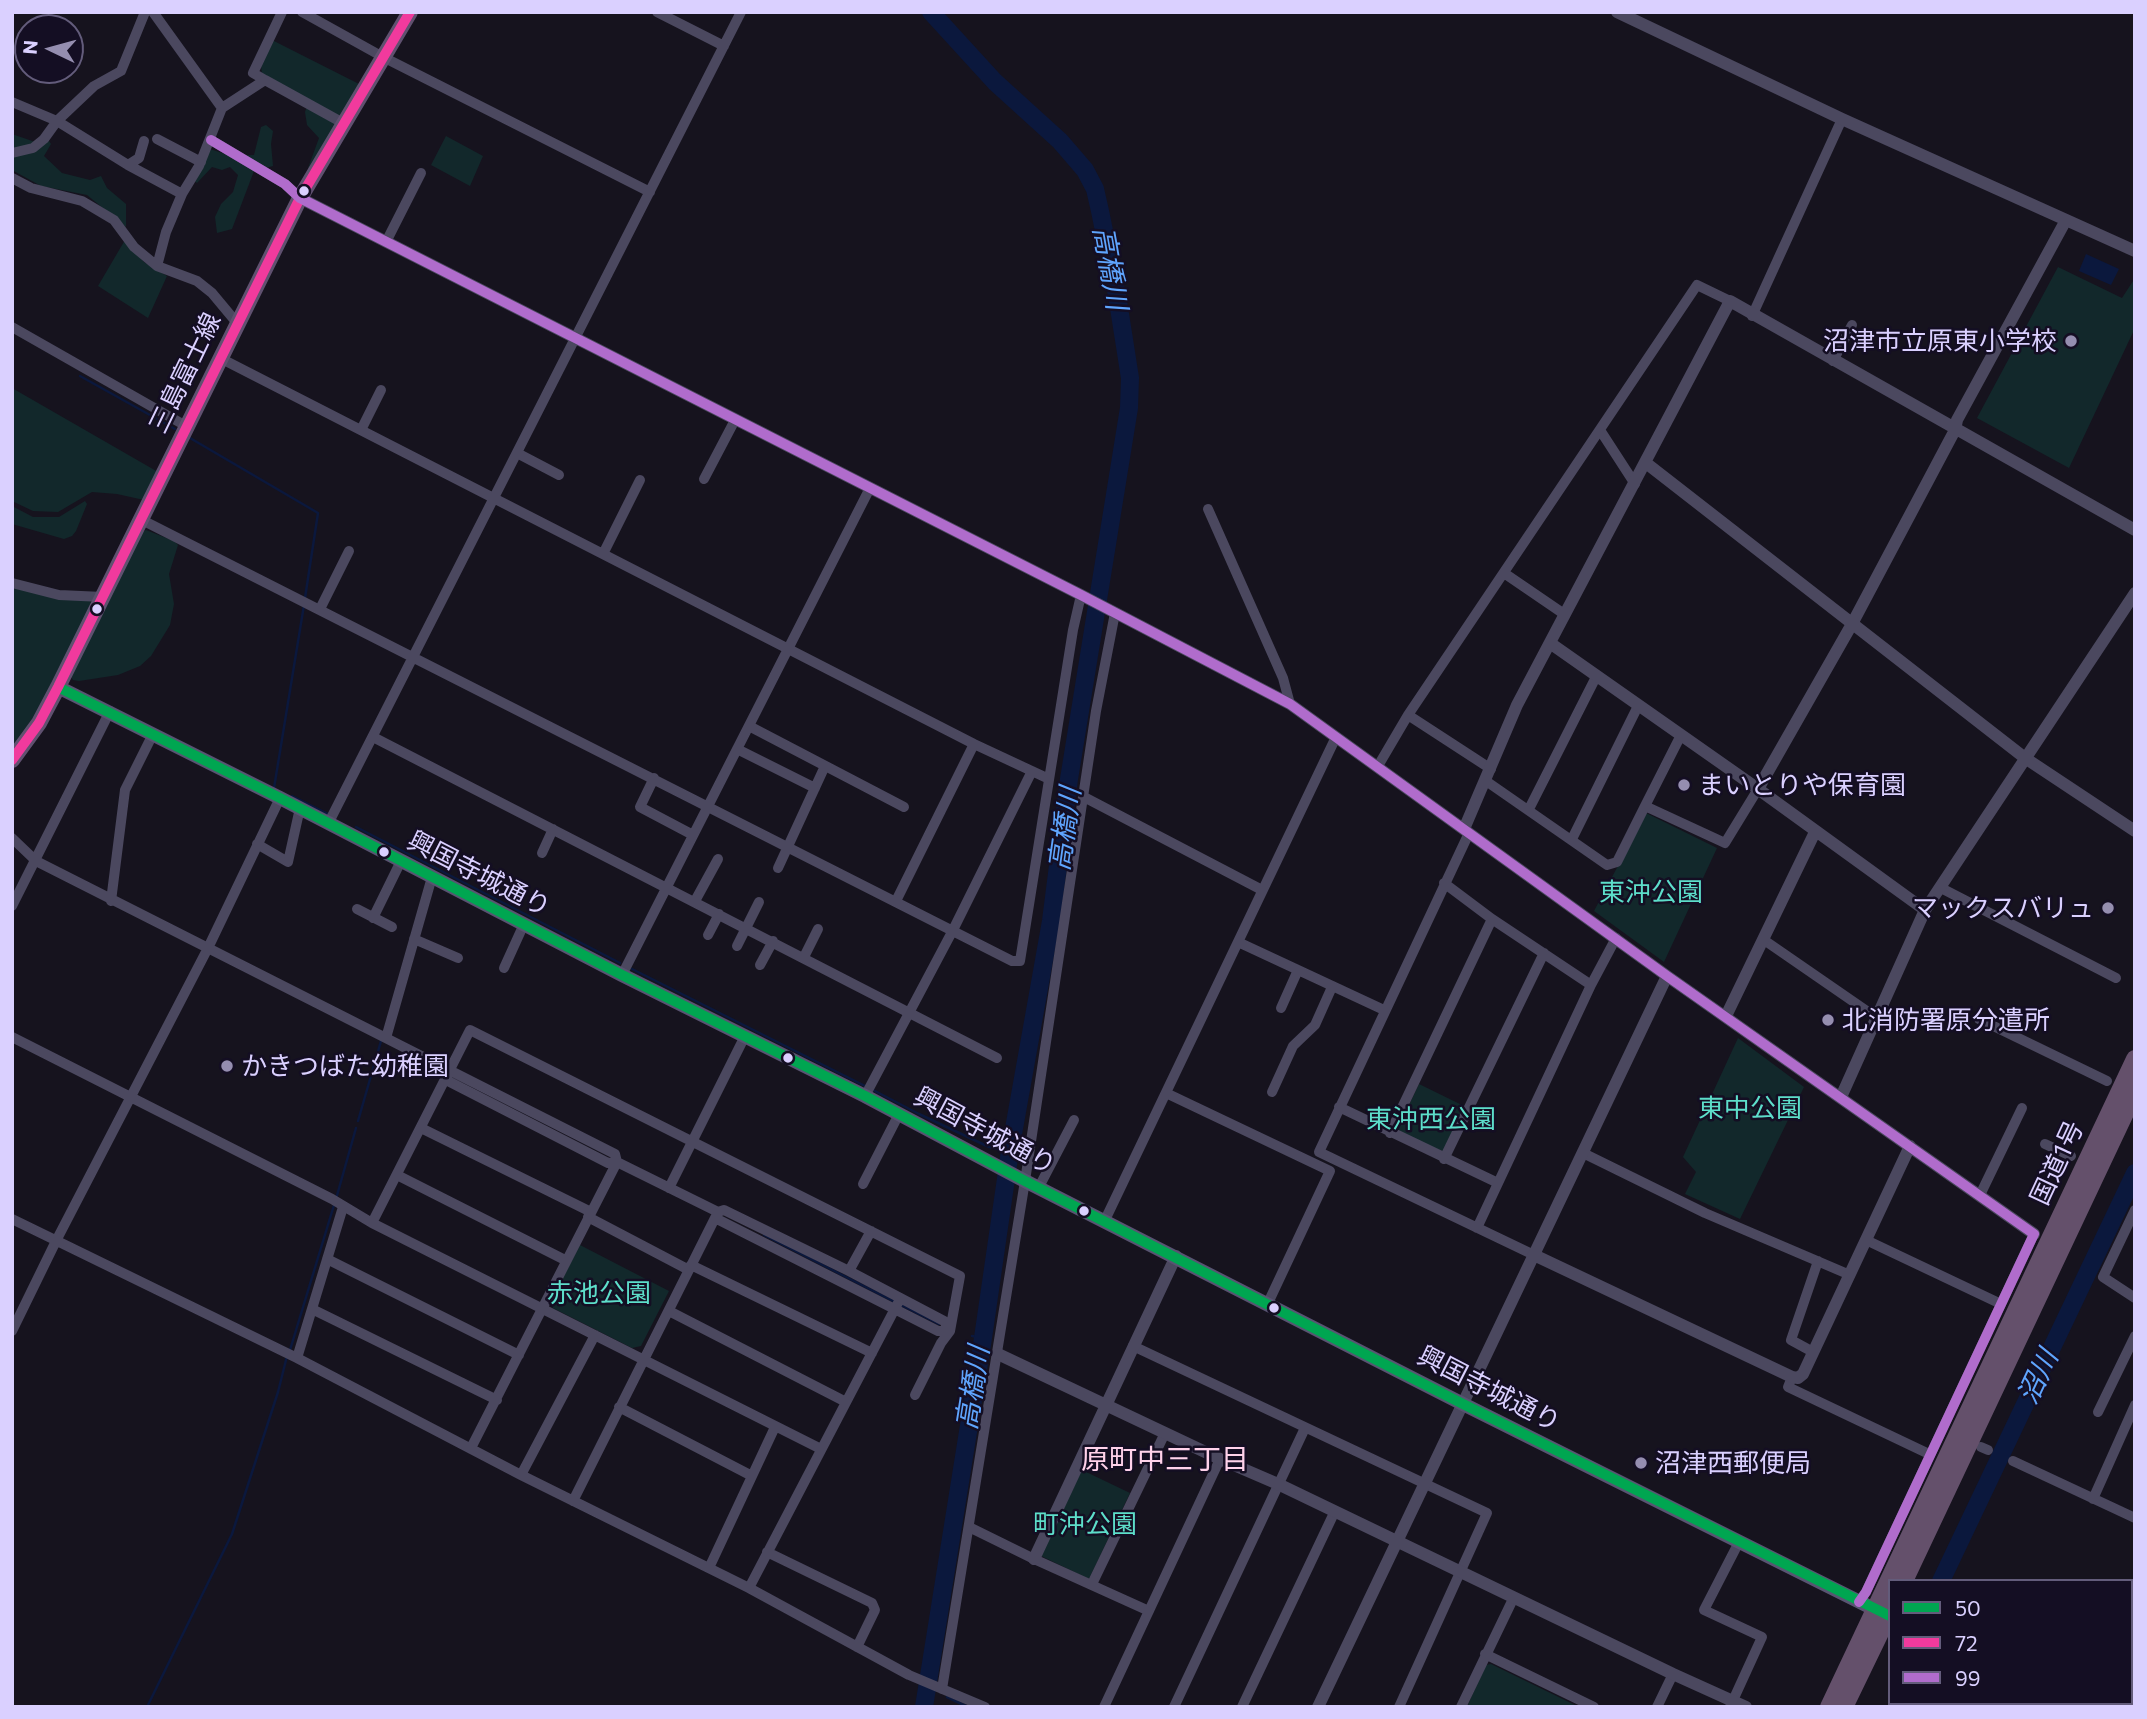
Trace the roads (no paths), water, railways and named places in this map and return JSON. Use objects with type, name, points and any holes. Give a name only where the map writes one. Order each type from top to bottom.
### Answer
[{"type":"highway","name":"国道1号","points":[[1895,1579],[2135,1059]]},
{"type":"highway","name":"国道1号","points":[[1905,1579],[2135,1092]]},
{"type":"highway","name":"国道1号","points":[[1829,1707],[1888,1594]]},
{"type":"highway","name":"国道1号","points":[[1844,1707],[1880,1611]]},
{"type":"main road","name":"三島富士線","points":[[13,758],[39,723],[58,687],[300,198],[410,12]]},
{"type":"main road","name":"興国寺城通り","points":[[58,687],[300,808],[622,975],[745,1036],[868,1091],[899,1114],[1028,1181],[1463,1404],[1880,1611]]},
{"type":"street","points":[[12,153],[33,148],[94,86],[121,71],[145,12]]},
{"type":"street","points":[[153,12],[222,108]]},
{"type":"street","points":[[282,12],[253,73],[343,123]]},
{"type":"street","points":[[302,12],[383,57],[650,192]]},
{"type":"street","points":[[657,12],[724,46]]},
{"type":"street","points":[[328,824],[741,12]]},
{"type":"street","points":[[1617,12],[1842,119],[2135,251]]},
{"type":"street","points":[[157,266],[166,232],[182,194],[211,140],[222,108],[265,80]]},
{"type":"street","points":[[12,102],[57,121],[128,165],[182,194]]},
{"type":"street","points":[[1752,316],[1842,119]]},
{"type":"street","points":[[157,139],[201,162]]},
{"type":"street","points":[[211,140],[285,184],[300,198],[1290,704],[1667,976],[2034,1234],[1866,1592],[1880,1611]]},
{"type":"street","points":[[128,165],[139,158],[144,141]]},
{"type":"street","points":[[386,242],[421,173]]},
{"type":"street","points":[[12,177],[31,188],[82,201],[114,220],[134,247],[157,266],[197,281],[212,293],[237,323]]},
{"type":"street","points":[[1645,806],[1725,842],[1852,624],[1955,430],[1957,420],[2066,220]]},
{"type":"street","points":[[1378,766],[1408,715],[1697,285],[2135,530]]},
{"type":"street","points":[[1730,302],[1517,705],[1444,883],[1319,1152],[1798,1378],[1803,1374],[1910,1146]]},
{"type":"street","points":[[1833,361],[1852,325]]},
{"type":"street","points":[[12,327],[186,426]]},
{"type":"street","points":[[220,358],[974,744],[1049,779]]},
{"type":"street","points":[[361,430],[381,390]]},
{"type":"street","points":[[704,479],[735,420]]},
{"type":"street","points":[[1600,430],[1635,484]]},
{"type":"street","points":[[517,453],[559,475]]},
{"type":"street","points":[[1646,463],[2025,758],[2135,831]]},
{"type":"street","points":[[603,554],[640,481]]},
{"type":"street","points":[[622,975],[870,488]]},
{"type":"street","points":[[1208,509],[1283,678],[1290,704]]},
{"type":"street","points":[[142,520],[1012,961],[1020,961],[1073,630],[1081,595]]},
{"type":"street","points":[[315,607],[349,551]]},
{"type":"street","points":[[1504,573],[1564,614]]},
{"type":"street","points":[[12,583],[59,595],[103,597]]},
{"type":"street","points":[[1841,1097],[1925,910],[2135,593]]},
{"type":"street","points":[[940,1688],[1028,1181],[1096,711],[1113,612]]},
{"type":"street","points":[[1550,643],[1925,910]]},
{"type":"street","points":[[1529,809],[1596,677]]},
{"type":"street","points":[[1572,839],[1638,706]]},
{"type":"street","points":[[12,906],[110,711]]},
{"type":"street","points":[[1408,715],[1529,809],[1607,865],[1617,862],[1681,735]]},
{"type":"street","points":[[748,726],[904,807]]},
{"type":"street","points":[[111,901],[125,790],[153,734]]},
{"type":"street","points":[[373,737],[997,1058]]},
{"type":"street","points":[[1105,1220],[1336,737]]},
{"type":"street","points":[[895,901],[974,744]]},
{"type":"street","points":[[737,749],[815,788]]},
{"type":"street","points":[[778,868],[825,766]]},
{"type":"street","points":[[868,1091],[953,930],[1032,771]]},
{"type":"street","points":[[654,778],[640,807],[693,835]]},
{"type":"street","points":[[1084,797],[1262,890]]},
{"type":"street","points":[[12,1331],[208,948],[280,798]]},
{"type":"street","points":[[257,844],[288,862],[300,808]]},
{"type":"street","points":[[542,853],[553,829]]},
{"type":"street","points":[[1726,1016],[1815,832]]},
{"type":"street","points":[[12,838],[36,861],[111,901],[386,1038],[448,1075],[615,1154],[617,1162],[471,1448]]},
{"type":"street","points":[[695,901],[718,859]]},
{"type":"street","points":[[373,918],[401,861]]},
{"type":"street","points":[[386,1038],[432,877]]},
{"type":"street","points":[[1444,883],[1492,919],[1591,985]]},
{"type":"street","points":[[1941,888],[2116,978]]},
{"type":"street","points":[[737,946],[759,902]]},
{"type":"street","points":[[357,909],[392,927]]},
{"type":"street","points":[[708,935],[719,914]]},
{"type":"street","points":[[1390,1133],[1492,919]]},
{"type":"street","points":[[504,968],[524,924]]},
{"type":"street","points":[[804,957],[818,929]]},
{"type":"street","points":[[1477,1228],[1591,985],[1616,938]]},
{"type":"street","points":[[414,939],[458,958]]},
{"type":"street","points":[[1764,940],[1877,1018]]},
{"type":"street","points":[[760,965],[772,941]]},
{"type":"street","points":[[1238,942],[1384,1010]]},
{"type":"street","points":[[1444,1158],[1544,953]]},
{"type":"street","points":[[1281,1008],[1298,970]]},
{"type":"street","points":[[1318,1707],[1667,976]]},
{"type":"street","points":[[1272,1092],[1293,1046],[1315,1025],[1332,986]]},
{"type":"street","points":[[1979,1019],[2107,1081]]},
{"type":"street","points":[[372,1223],[470,1030],[694,1140],[960,1276],[950,1331],[915,1395]]},
{"type":"street","points":[[669,1188],[745,1036]]},
{"type":"street","points":[[12,1037],[332,1199],[372,1223],[821,1449]]},
{"type":"street","points":[[1167,1093],[1331,1171],[1268,1303]]},
{"type":"street","points":[[1339,1107],[1498,1183]]},
{"type":"street","points":[[1980,1195],[2022,1108]]},
{"type":"street","points":[[863,1184],[899,1114]]},
{"type":"street","points":[[1028,1181],[1074,1120]]},
{"type":"street","points":[[421,1128],[690,1267],[872,1353]]},
{"type":"street","points":[[2045,1144],[2071,1156]]},
{"type":"street","points":[[1583,1153],[1705,1213],[1850,1275]]},
{"type":"street","points":[[617,1162],[716,1215],[897,1304]]},
{"type":"street","points":[[397,1175],[565,1261]]},
{"type":"street","points":[[297,1358],[314,1310],[343,1207]]},
{"type":"street","points":[[573,1501],[716,1215],[724,1210],[849,1270],[938,1331],[950,1331]]},
{"type":"street","points":[[2135,1210],[2103,1277],[2135,1298]]},
{"type":"street","points":[[12,1219],[297,1358],[573,1501],[749,1588],[909,1675],[985,1707]]},
{"type":"street","points":[[849,1270],[871,1231]]},
{"type":"street","points":[[1866,1240],[2001,1304]]},
{"type":"street","points":[[1034,1559],[1176,1256]]},
{"type":"street","points":[[327,1259],[519,1355]]},
{"type":"street","points":[[1813,1352],[1791,1340],[1818,1261]]},
{"type":"street","points":[[749,1588],[897,1304]]},
{"type":"street","points":[[314,1310],[497,1400]]},
{"type":"street","points":[[669,1311],[846,1402]]},
{"type":"street","points":[[522,1475],[595,1335]]},
{"type":"street","points":[[2098,1412],[2135,1336]]},
{"type":"street","points":[[1133,1346],[1487,1513],[1399,1707]]},
{"type":"street","points":[[998,1354],[1462,1571],[1731,1704],[1746,1707]]},
{"type":"street","points":[[1792,1377],[1788,1387],[1930,1454]]},
{"type":"street","points":[[2093,1499],[2135,1405]]},
{"type":"street","points":[[620,1407],[752,1476]]},
{"type":"street","points":[[709,1568],[775,1427]]},
{"type":"street","points":[[1174,1707],[1305,1428]]},
{"type":"street","points":[[1092,1584],[1165,1433]]},
{"type":"street","points":[[1104,1707],[1220,1459]]},
{"type":"street","points":[[2013,1461],[2135,1518]]},
{"type":"street","points":[[1242,1707],[1335,1511]]},
{"type":"street","points":[[970,1527],[1149,1611]]},
{"type":"street","points":[[1731,1704],[1762,1637],[1704,1610],[1739,1542]]},
{"type":"street","points":[[767,1552],[872,1604],[874,1610],[858,1647]]},
{"type":"street","points":[[1461,1707],[1514,1597]]},
{"type":"street","points":[[1485,1654],[1594,1707]]},
{"type":"street","points":[[1657,1707],[1673,1674]]},
{"type":"water","points":[[2086,254],[2119,269],[2111,285],[2079,271]]},
{"type":"waterway","name":"高橋川","points":[[924,1707],[1010,1151],[1051,921],[1069,779],[1129,408],[1130,378],[1100,211],[1095,189],[1085,170],[1060,141],[995,82],[931,12]]},
{"type":"waterway","points":[[80,376],[175,429]]},
{"type":"waterway","points":[[190,438],[318,513],[305,598]]},
{"type":"waterway","points":[[274,788],[304,605]]},
{"type":"waterway","points":[[292,796],[328,814]]},
{"type":"waterway","points":[[356,827],[620,963]]},
{"type":"waterway","points":[[632,969],[867,1087]]},
{"type":"waterway","points":[[358,1121],[381,1041]]},
{"type":"waterway","points":[[873,1090],[989,1147],[1010,1151]]},
{"type":"waterway","points":[[336,1199],[356,1128]]},
{"type":"waterway","name":"沼川","points":[[1942,1579],[2135,1173]]},
{"type":"waterway","points":[[290,1350],[334,1205]]},
{"type":"waterway","points":[[764,1235],[895,1302]]},
{"type":"waterway","points":[[901,1305],[939,1324]]},
{"type":"waterway","points":[[972,1336],[983,1338]]},
{"type":"waterway","points":[[147,1707],[232,1534],[287,1356]]},
{"type":"waterway","points":[[947,1697],[968,1707]]},
{"type":"place","name":"沼津市立原東小学校","points":[[2071,341]]},
{"type":"place","name":"まいとりや保育園","points":[[1684,785]]},
{"type":"place","name":"マックスバリュ","points":[[2108,908]]},
{"type":"place","name":"北消防署原分遣所","points":[[1828,1020]]},
{"type":"place","name":"かきつばた幼稚園","points":[[227,1066]]},
{"type":"place","name":"沼津西郵便局","points":[[1641,1463]]},
{"type":"district","name":"原町中三丁目","points":[[1165,1460]]},
{"type":"park label","name":"東沖公園","points":[[1651,892]]},
{"type":"park label","name":"東中公園","points":[[1750,1108]]},
{"type":"park label","name":"東沖西公園","points":[[1431,1119]]},
{"type":"park label","name":"赤池公園","points":[[599,1293]]},
{"type":"park label","name":"町沖公園","points":[[1085,1524]]}]
